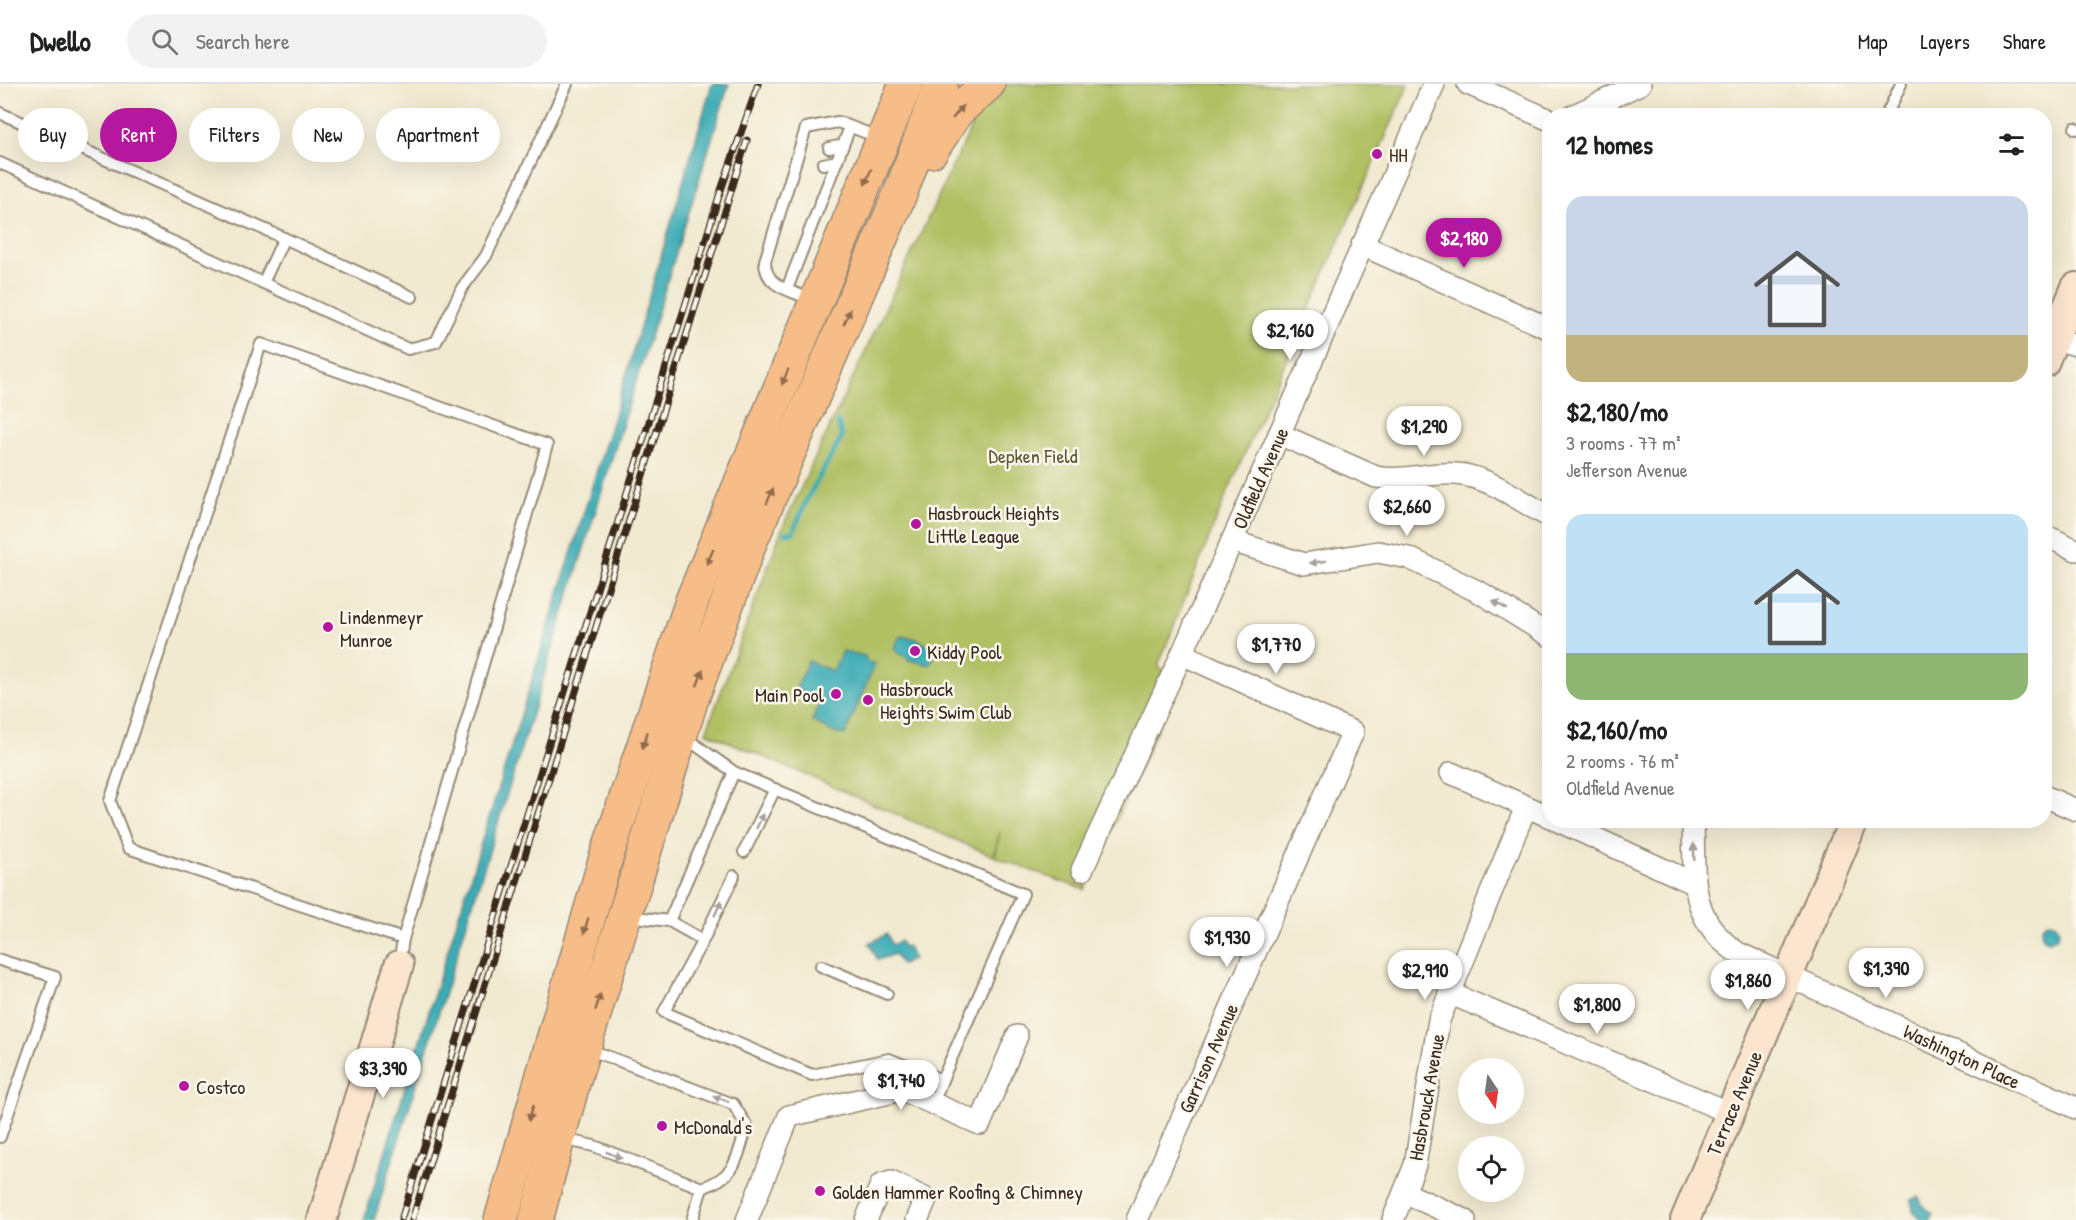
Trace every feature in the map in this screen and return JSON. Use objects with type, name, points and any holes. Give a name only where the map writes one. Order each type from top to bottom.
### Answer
[{"type":"highway","points":[[501,1220],[604,864],[669,664],[692,602],[906,84]]},
{"type":"highway","points":[[536,1220],[584,1047],[680,734],[749,545],[900,194],[941,84]]},
{"type":"highway","points":[[900,194],[957,111],[988,84]]},
{"type":"main road","points":[[2055,346],[2076,287]]},
{"type":"main road","name":"Terrace Avenue","points":[[1685,1220],[1851,828]]},
{"type":"main road","points":[[322,1220],[401,952]]},
{"type":"street","name":"Oldfield Avenue","points":[[1082,870],[1182,654],[1434,84]]},
{"type":"street","points":[[1468,84],[1542,116]]},
{"type":"street","points":[[1589,108],[1640,84]]},
{"type":"street","points":[[1362,245],[1542,325]]},
{"type":"street","points":[[1279,434],[1376,477],[1390,480],[1447,474],[1467,475],[1485,482],[1542,513]]},
{"type":"street","points":[[2052,539],[2076,550]]},
{"type":"street","points":[[1232,541],[1304,564],[1378,552],[1409,558],[1481,593],[1542,631]]},
{"type":"street","name":"Garrison Avenue","points":[[1137,1220],[1353,732],[1182,654]]},
{"type":"street","points":[[1451,773],[1542,814]]},
{"type":"street","points":[[2052,800],[2076,810]]},
{"type":"street","name":"Hasbrouck Avenue","points":[[1393,1220],[1416,1164],[1433,1048],[1449,993],[1526,807]]},
{"type":"street","points":[[1573,828],[1695,884]]},
{"type":"street","name":"Washington Place","points":[[1693,828],[1695,884],[1701,913],[1711,930],[1723,943],[1738,953],[2076,1108]]},
{"type":"street","points":[[1449,993],[1730,1113]]},
{"type":"street","points":[[752,1218],[789,1116],[902,1090],[980,1124],[1017,1036]]},
{"type":"street","points":[[866,1220],[881,1185],[891,1182],[926,1198],[917,1220]]},
{"type":"street","points":[[1405,1193],[1465,1220]]},
{"type":"lane","points":[[0,163],[408,349],[436,342],[462,288],[486,256],[567,84]]},
{"type":"lane","points":[[1890,108],[1901,84]]},
{"type":"lane","points":[[0,113],[412,297]]},
{"type":"lane","points":[[816,301],[771,282],[765,274],[765,261],[781,222],[804,152],[807,128],[838,122],[883,140]]},
{"type":"lane","points":[[787,289],[811,215],[824,195],[850,127]]},
{"type":"lane","points":[[829,148],[843,145]]},
{"type":"lane","points":[[824,164],[837,161]]},
{"type":"lane","points":[[812,197],[824,195]]},
{"type":"lane","points":[[263,283],[284,238]]},
{"type":"lane","points":[[261,344],[547,445],[401,952],[128,848],[110,801],[261,344]]},
{"type":"lane","points":[[680,734],[735,772],[1023,894],[933,1104]]},
{"type":"lane","points":[[669,921],[735,772]]},
{"type":"lane","points":[[744,852],[775,789]]},
{"type":"lane","points":[[734,876],[664,1012],[812,1075],[889,1059],[942,1080]]},
{"type":"lane","points":[[624,915],[669,921],[703,940]]},
{"type":"lane","points":[[0,960],[55,977],[0,1137]]},
{"type":"lane","points":[[821,966],[888,994]]},
{"type":"lane","points":[[559,1138],[594,1146],[702,1188],[722,1181],[731,1172],[747,1126],[732,1104],[584,1047]]},
{"type":"lane","points":[[692,1220],[702,1188]]},
{"type":"green space","name":"Depken Field","points":[[1009,84],[1409,84],[1225,498],[1158,666],[1179,680],[1085,890],[995,857],[1000,832],[993,856],[706,732],[783,526],[981,106]]},
{"type":"water","points":[[712,84],[729,84],[374,1220],[364,1220],[612,422]]},
{"type":"water","name":"Kiddy Pool","points":[[900,636],[918,639],[936,652],[930,665],[909,660],[894,649]]},
{"type":"water","name":"Main Pool","points":[[842,651],[865,656],[866,661],[875,664],[845,735],[834,733],[812,721],[821,700],[796,689],[808,661],[833,671]]},
{"type":"water","points":[[2050,922],[2056,925],[2059,931],[2056,937],[2050,940],[2044,937],[2041,931],[2044,925]]},
{"type":"water","points":[[887,934],[892,945],[900,941],[903,947],[908,946],[913,959],[902,965],[894,954],[878,960],[869,943]]},
{"type":"water","points":[[1919,1197],[1921,1204],[1933,1214],[1931,1220],[1922,1220],[1913,1211],[1911,1200]]},
{"type":"waterway","points":[[785,533],[793,532],[808,497],[842,437],[838,423]]},
{"type":"railway","points":[[401,1220],[720,193],[758,84]]},
{"type":"railway","points":[[412,1220],[747,140]]},
{"type":"place","name":"HH","points":[[1377,154]]},
{"type":"place","name":"Hasbrouck Heights Little League","points":[[916,524]]},
{"type":"place","name":"Lindenmeyr Munroe","points":[[328,627]]},
{"type":"place","name":"Kiddy Pool","points":[[915,651]]},
{"type":"place","name":"Main Pool","points":[[836,694]]},
{"type":"place","name":"Hasbrouck Heights Swim Club","points":[[868,700]]},
{"type":"place","name":"Costco","points":[[184,1086]]},
{"type":"place","name":"McDonald's","points":[[662,1126]]},
{"type":"place","name":"Golden Hammer Roofing & Chimney","points":[[820,1191]]}]
